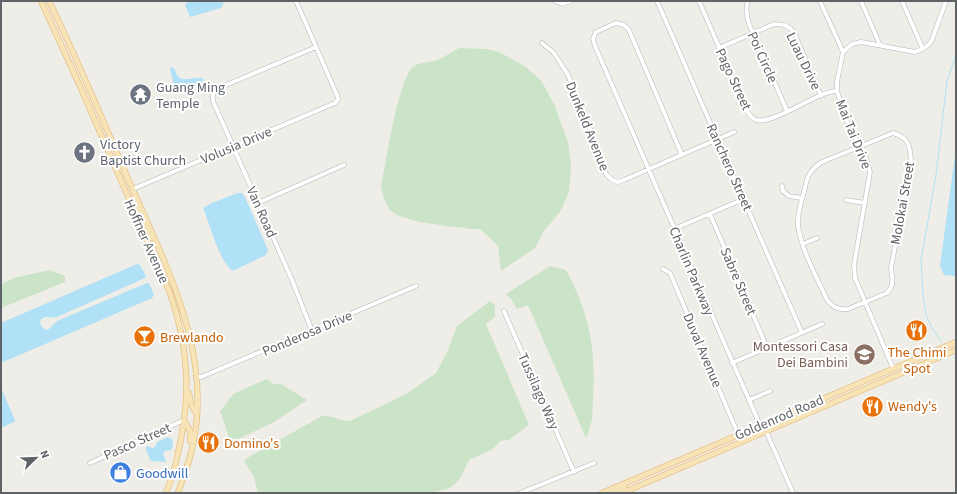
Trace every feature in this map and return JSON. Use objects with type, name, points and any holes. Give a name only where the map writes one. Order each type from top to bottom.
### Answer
[{"type":"main road","name":"Hoffner Avenue","points":[[41,1],[88,105],[174,305],[183,339],[187,363],[187,391],[184,420],[177,459],[166,493]]},
{"type":"main road","name":"Hoffner Avenue","points":[[49,1],[155,240],[184,311],[192,340],[196,378],[197,414],[191,452],[178,493]]},
{"type":"main road","points":[[66,55],[74,60],[82,76],[84,77]]},
{"type":"main road","points":[[88,105],[93,109],[98,121],[106,127]]},
{"type":"main road","points":[[110,157],[116,161],[127,187],[133,189]]},
{"type":"main road","points":[[129,200],[133,200],[135,203],[149,236],[155,240]]},
{"type":"main road","name":"Goldenrod Road","points":[[602,493],[956,342]]},
{"type":"main road","name":"Goldenrod Road","points":[[625,492],[634,491],[766,431],[956,350]]},
{"type":"main road","points":[[895,376],[904,366],[924,358],[926,354]]},
{"type":"main road","points":[[187,363],[189,369],[190,401],[197,414]]},
{"type":"main road","points":[[859,391],[862,387],[887,376],[893,368]]},
{"type":"main road","points":[[184,420],[190,431],[191,438],[186,469]]},
{"type":"main road","points":[[625,492],[629,484],[642,476]]},
{"type":"main road","points":[[614,493],[622,490],[626,483]]},
{"type":"street","points":[[296,1],[316,47]]},
{"type":"street","points":[[555,1],[562,4],[571,1]]},
{"type":"street","name":"Ranchero Street","points":[[657,1],[802,333]]},
{"type":"street","name":"Pago Street","points":[[699,1],[746,108],[751,116],[756,120],[766,120],[833,91],[837,91]]},
{"type":"street","name":"Poi Circle","points":[[748,1],[746,5],[746,16],[787,111]]},
{"type":"street","points":[[820,1],[843,52],[852,44],[861,42],[915,52],[923,49],[929,45],[932,40],[945,2]]},
{"type":"street","points":[[861,1],[880,45]]},
{"type":"street","points":[[902,1],[923,49]]},
{"type":"street","name":"Charlin Parkway","points":[[682,155],[629,30],[624,25],[616,23],[596,32],[593,39],[595,46],[732,363],[760,425],[766,431],[793,493]]},
{"type":"street","name":"Luau Drive","points":[[719,48],[774,24],[785,25],[791,29],[795,35],[821,96]]},
{"type":"street","name":"Dunkeld Avenue","points":[[542,43],[554,53],[568,75],[599,151],[606,174],[612,180],[618,182],[624,180],[734,132]]},
{"type":"street","name":"Van Road","points":[[312,331],[258,202],[213,101],[213,93],[219,88],[316,47]]},
{"type":"street","name":"Volusia Drive","points":[[133,189],[335,103],[338,99],[337,94],[316,47]]},
{"type":"street","name":"Mai Tai Drive","points":[[843,52],[837,82],[837,91],[842,108],[866,158],[870,172],[854,265],[855,278],[893,368]]},
{"type":"street","name":"Molokai Street","points":[[859,146],[893,133],[902,136],[908,142],[910,156],[907,184],[891,268],[893,283],[892,289],[887,293],[864,302]]},
{"type":"street","points":[[859,146],[822,162],[809,174],[802,198],[798,224],[803,244],[827,300],[834,307],[842,310],[864,302]]},
{"type":"street","points":[[258,202],[344,165]]},
{"type":"street","points":[[782,186],[783,191],[789,196],[802,198]]},
{"type":"street","points":[[674,229],[744,199]]},
{"type":"street","points":[[846,200],[865,203]]},
{"type":"street","name":"Sabre Street","points":[[710,214],[767,348]]},
{"type":"street","points":[[803,244],[817,238]]},
{"type":"street","name":"Duval Avenue","points":[[663,269],[670,273],[738,434]]},
{"type":"street","name":"Ponderosa Drive","points":[[196,378],[312,331],[416,286]]},
{"type":"street","name":"Tussilago Way","points":[[504,310],[574,472]]},
{"type":"street","points":[[732,363],[822,324]]},
{"type":"street","points":[[749,400],[770,391]]},
{"type":"street","name":"Pasco Street","points":[[90,462],[184,420]]},
{"type":"street","points":[[520,493],[594,463]]},
{"type":"green space","points":[[459,48],[487,49],[499,52],[526,67],[542,82],[554,104],[568,142],[571,166],[569,192],[561,210],[544,230],[535,248],[501,271],[498,246],[480,229],[428,223],[405,218],[390,210],[384,199],[381,187],[393,122],[408,74],[414,66],[435,61]]},
{"type":"green space","points":[[550,266],[566,270],[580,301],[589,331],[592,347],[594,379],[592,418],[586,438],[528,305],[517,309],[512,300],[506,294]]},
{"type":"green space","points":[[50,270],[65,276],[65,282],[1,308],[1,284],[14,278]]},
{"type":"green space","points":[[490,301],[495,305],[495,317],[486,324],[529,425],[509,440],[500,441],[493,449],[469,460],[462,475],[455,484],[451,487],[438,491],[428,493],[258,493],[254,477],[244,461],[322,416],[329,416],[350,421],[406,394],[436,373],[447,352],[457,326]]},
{"type":"green space","points":[[267,379],[273,384],[281,384],[307,400],[274,422],[236,440],[229,437],[220,411],[233,394]]},
{"type":"water","points":[[188,1],[224,2],[221,8],[190,17],[185,5]]},
{"type":"water","points":[[171,67],[174,68],[177,75],[182,79],[203,78],[204,81],[198,86],[179,92],[175,89],[170,69]]},
{"type":"water","points":[[956,148],[955,276],[944,275],[940,266]]},
{"type":"water","points":[[237,193],[242,193],[245,197],[268,250],[266,255],[233,271],[223,260],[203,208]]},
{"type":"water","points":[[137,264],[140,265],[146,276],[145,278],[57,317],[46,317],[40,321],[41,326],[46,330],[49,329],[57,321],[147,283],[149,283],[154,295],[152,298],[1,363],[1,323]]},
{"type":"water","points":[[1,388],[15,420],[14,422],[1,428]]},
{"type":"water","points":[[168,437],[172,439],[173,446],[171,450],[165,451],[163,454],[166,461],[151,461],[146,450],[146,446],[153,448],[156,446],[157,442]]},
{"type":"waterway","points":[[941,341],[932,328],[926,315],[923,296],[921,260],[936,175],[947,81],[956,55]]},
{"type":"place","name":"Guang Ming Temple","points":[[140,95]]},
{"type":"place","name":"Victory Baptist Church","points":[[85,152]]},
{"type":"place","name":"The Chimi Spot","points":[[917,330]]},
{"type":"place","name":"Brewlando","points":[[144,337]]},
{"type":"place","name":"Montessori Casa Dei Bambini","points":[[864,354]]},
{"type":"place","name":"Wendy's","points":[[873,406]]},
{"type":"place","name":"Domino's","points":[[208,443]]},
{"type":"place","name":"Goodwill","points":[[120,473]]}]
